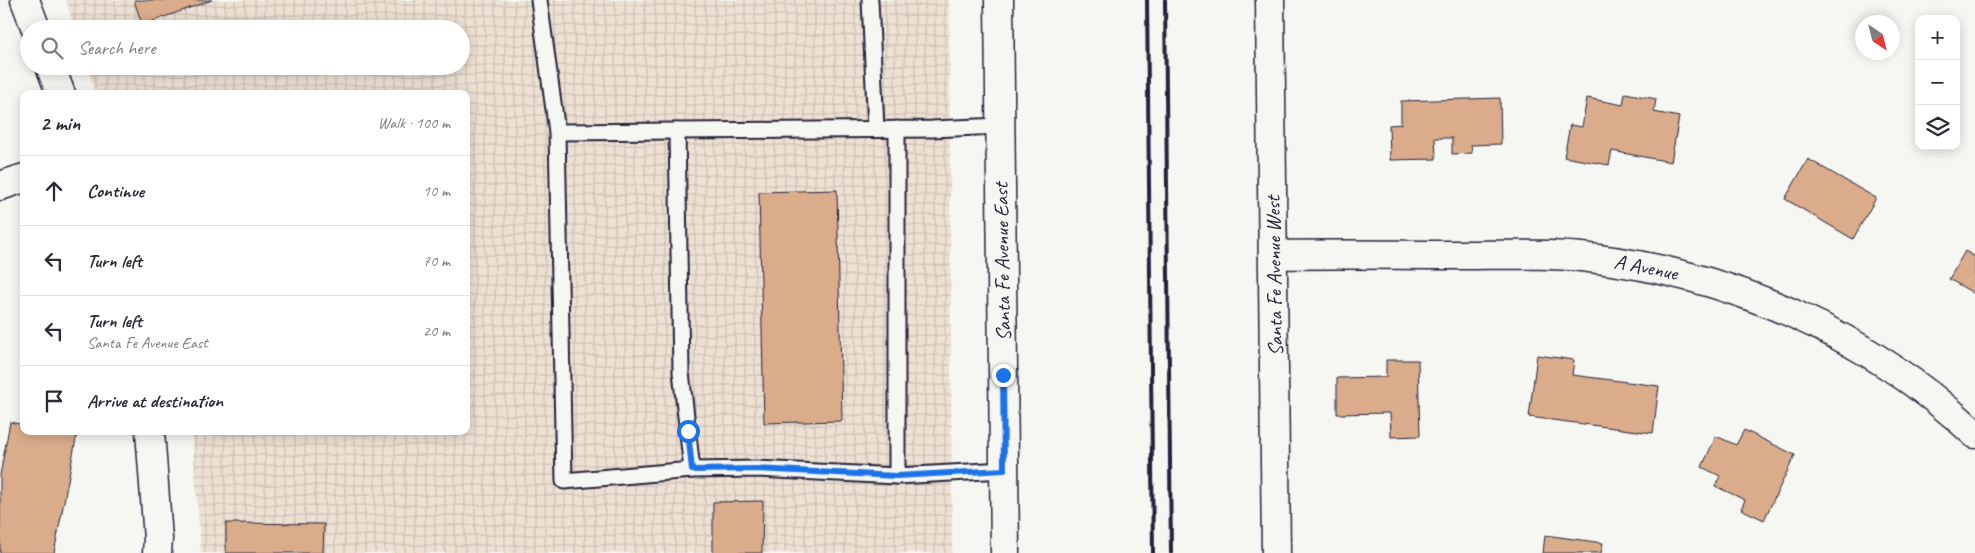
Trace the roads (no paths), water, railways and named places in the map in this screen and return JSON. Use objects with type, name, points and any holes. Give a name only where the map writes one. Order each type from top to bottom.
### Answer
[{"type":"street","points":[[25,0],[33,20]]},
{"type":"street","name":"Santa Fe Avenue East","points":[[999,0],[1005,553]]},
{"type":"street","name":"Santa Fe Avenue West","points":[[1270,0],[1276,553]]},
{"type":"street","points":[[54,75],[59,90]]},
{"type":"street","points":[[0,186],[20,179]]},
{"type":"street","name":"A Avenue","points":[[1274,255],[1556,255],[1622,262],[1684,274],[1742,293],[1827,330],[1917,385],[1975,434]]},
{"type":"street","points":[[150,435],[158,539],[157,553]]},
{"type":"lane","points":[[539,0],[557,132],[564,481],[692,470],[756,469],[897,476],[1004,470]]},
{"type":"lane","points":[[870,0],[876,129]]},
{"type":"lane","points":[[557,132],[897,129],[1000,126]]},
{"type":"lane","points":[[897,129],[897,476]]},
{"type":"lane","points":[[677,131],[681,372],[692,470]]},
{"type":"railway","points":[[1147,0],[1153,553]]},
{"type":"railway","points":[[1165,0],[1171,553]]}]
